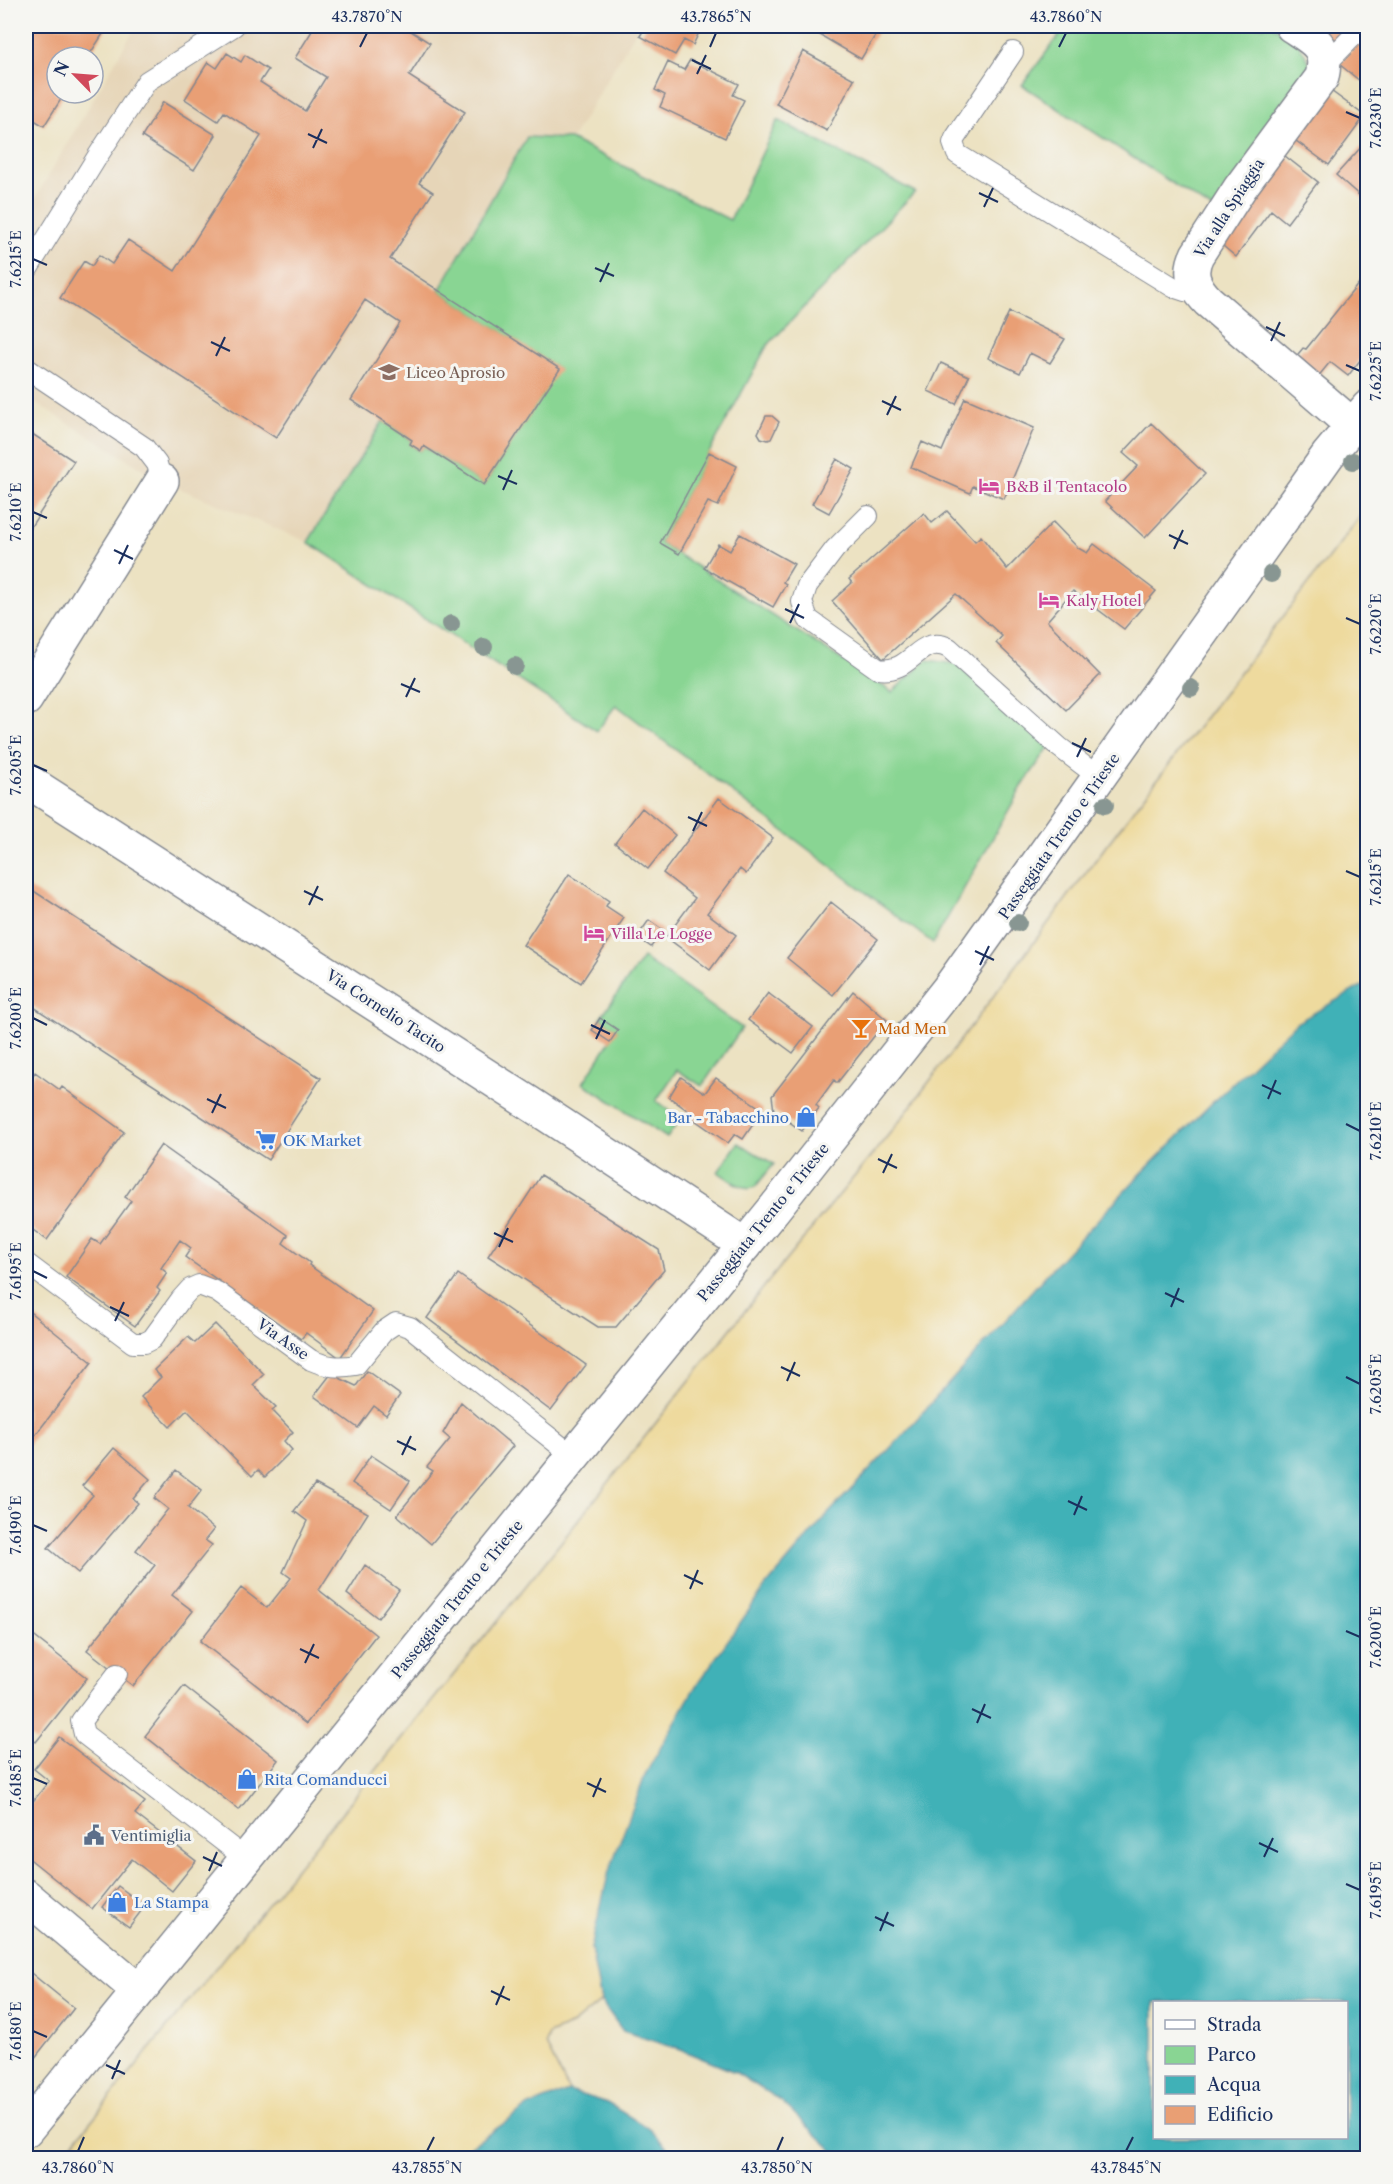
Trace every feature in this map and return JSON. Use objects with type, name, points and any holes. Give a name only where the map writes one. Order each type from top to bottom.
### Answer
[{"type":"street","points":[[1292,26],[1320,47],[1324,57],[1324,66]]},
{"type":"street","name":"Via alla Spiaggia","points":[[1197,290],[1192,265],[1197,255],[1240,188],[1322,77],[1324,66]]},
{"type":"street","points":[[1197,290],[1360,416]]},
{"type":"street","name":"Passeggiata Trento e Trieste","points":[[26,2130],[745,1245],[949,988],[1313,476],[1360,416]]},
{"type":"street","points":[[26,699],[162,481]]},
{"type":"street","name":"Via Cornelio Tacito","points":[[26,780],[519,1096],[745,1245]]},
{"type":"street","points":[[26,1896],[139,1991]]},
{"type":"lane","points":[[26,272],[147,81],[234,26]]},
{"type":"lane","points":[[1324,66],[1363,26]]},
{"type":"lane","points":[[1013,52],[955,138],[953,143],[957,154],[1173,287],[1185,291],[1197,290]]},
{"type":"lane","points":[[26,368],[144,447],[157,464],[162,481]]},
{"type":"lane","points":[[868,516],[835,549],[807,586],[802,602],[808,619],[878,669],[888,671],[898,668],[930,644],[940,644],[949,648],[1059,747],[1100,778]]},
{"type":"lane","name":"Via Asse","points":[[26,1263],[134,1342],[144,1343],[152,1339],[180,1299],[190,1289],[199,1285],[217,1292],[311,1360],[330,1367],[356,1365],[384,1331],[396,1323],[410,1327],[573,1456]]},
{"type":"lane","points":[[117,1674],[81,1721],[84,1734],[246,1859]]},
{"type":"shaded area","name":"Liceo Aprosio","points":[[136,26],[639,26],[571,140],[730,220],[778,120],[915,192],[767,346],[660,543],[679,554],[615,705],[597,731],[308,542],[162,481],[26,397],[26,214],[90,105],[105,105],[105,79]]},
{"type":"green space","points":[[1066,26],[1274,26],[1297,41],[1313,68],[1216,212],[1022,85]]},
{"type":"green space","points":[[778,120],[915,192],[767,346],[660,543],[892,692],[927,660],[956,664],[1049,747],[1023,785],[933,943],[616,705],[597,731],[308,542],[383,421],[412,440],[410,444],[420,451],[424,446],[484,485],[559,369],[439,291],[527,137],[570,139],[730,220]]},
{"type":"green space","points":[[643,958],[742,1028],[702,1086],[677,1070],[656,1101],[681,1118],[667,1138],[583,1083],[617,1030],[600,1018]]},
{"type":"green space","points":[[738,1143],[774,1164],[755,1187],[749,1189],[736,1184],[718,1172]]},
{"type":"sand","points":[[1367,508],[1367,984],[1358,988],[1219,1096],[1137,1178],[826,1516],[763,1590],[591,1948],[601,2001],[573,2024],[549,2034],[546,2045],[569,2091],[529,2106],[454,2158],[61,2158],[899,1122],[1106,846]]},
{"type":"water","points":[[1367,984],[1367,2158],[841,2158],[781,2101],[735,2072],[684,2051],[623,2031],[601,2001],[591,1948],[609,1871],[646,1773],[694,1689],[763,1590],[826,1516],[1137,1178],[1296,1023]]},
{"type":"water","points":[[569,2091],[607,2103],[650,2129],[676,2158],[454,2158],[529,2106]]},
{"type":"building","points":[[26,26],[108,26],[96,45],[45,45],[45,105],[57,105],[44,126],[26,115]]},
{"type":"building","points":[[303,26],[403,26],[430,43],[409,76],[465,112],[419,183],[433,192],[390,259],[560,369],[484,485],[424,446],[421,451],[410,444],[412,440],[351,400],[400,323],[365,300],[276,438],[60,298],[84,261],[92,266],[99,255],[112,264],[128,240],[175,271],[261,136],[224,112],[218,121],[185,99],[208,62],[217,68],[227,53],[241,62],[245,55],[268,70],[260,82],[305,111],[326,77],[295,58],[312,31]]},
{"type":"building","points":[[646,26],[702,26],[693,45],[684,40],[675,55],[640,36]]},
{"type":"building","points":[[809,26],[881,26],[861,59],[808,28]]},
{"type":"building","points":[[1310,26],[1350,26],[1333,42]]},
{"type":"building","points":[[1368,32],[1368,74],[1360,81],[1339,64]]},
{"type":"building","points":[[803,51],[854,79],[827,131],[776,104]]},
{"type":"building","points":[[690,60],[739,84],[733,95],[744,100],[725,138],[660,107],[665,95],[655,90],[668,62],[684,70]]},
{"type":"building","points":[[1324,86],[1365,116],[1329,165],[1288,135]]},
{"type":"building","points":[[163,102],[216,135],[194,170],[142,137]]},
{"type":"building","points":[[1363,145],[1368,150],[1368,203],[1336,175]]},
{"type":"building","points":[[1280,152],[1318,182],[1287,223],[1271,210],[1236,257],[1216,240]]},
{"type":"building","points":[[1368,272],[1368,350],[1348,376],[1330,362],[1317,378],[1294,359],[1303,348],[1306,349]]},
{"type":"building","points":[[1009,312],[1065,339],[1050,363],[1030,353],[1020,373],[988,358]]},
{"type":"building","points":[[941,363],[969,376],[956,404],[928,391]]},
{"type":"building","points":[[965,398],[1034,428],[1004,499],[973,486],[970,493],[911,467],[922,442],[942,451]]},
{"type":"building","points":[[766,416],[772,416],[779,422],[771,439],[768,440],[761,438],[758,433]]},
{"type":"building","points":[[1151,423],[1205,474],[1145,538],[1105,501],[1138,466],[1123,453]]},
{"type":"building","points":[[26,430],[74,461],[26,534]]},
{"type":"building","points":[[709,452],[737,466],[718,506],[708,502],[679,554],[660,543]]},
{"type":"building","points":[[837,459],[854,469],[829,513],[812,504]]},
{"type":"building","points":[[947,511],[975,541],[981,536],[1007,569],[1053,522],[1078,548],[1087,553],[1094,544],[1156,591],[1124,629],[1073,591],[1047,621],[1100,675],[1066,710],[996,643],[1002,636],[956,594],[883,659],[832,601],[852,583],[849,579],[924,513],[932,523]]},
{"type":"building","points":[[740,534],[794,564],[783,582],[786,584],[773,607],[704,568],[718,544],[730,551]]},
{"type":"building","points":[[719,798],[773,838],[746,874],[740,869],[707,913],[736,935],[710,970],[666,937],[695,898],[663,873]]},
{"type":"building","points":[[642,808],[675,835],[648,869],[615,843]]},
{"type":"building","points":[[569,874],[609,901],[606,906],[624,918],[581,983],[523,945]]},
{"type":"building","points":[[26,886],[321,1078],[268,1160],[26,1002]]},
{"type":"building","points":[[831,902],[878,939],[833,995],[787,958]]},
{"type":"building","points":[[649,920],[663,930],[651,947],[637,937]]},
{"type":"building","points":[[853,991],[887,1020],[837,1083],[834,1080],[816,1105],[819,1108],[802,1131],[774,1111],[772,1096]]},
{"type":"building","points":[[768,993],[813,1027],[793,1053],[748,1020]]},
{"type":"building","points":[[600,1018],[618,1030],[610,1042],[592,1030]]},
{"type":"building","points":[[35,1072],[60,1090],[62,1087],[124,1132],[47,1240],[26,1225],[26,1085]]},
{"type":"building","points":[[681,1077],[705,1093],[716,1078],[763,1110],[743,1139],[735,1134],[728,1143],[689,1116],[691,1113],[669,1097]]},
{"type":"building","points":[[161,1145],[288,1235],[283,1243],[310,1263],[309,1265],[373,1311],[340,1358],[306,1333],[301,1339],[185,1257],[191,1248],[180,1240],[161,1268],[167,1273],[157,1288],[160,1291],[135,1326],[66,1277],[92,1239],[100,1244],[131,1201],[125,1197]]},
{"type":"building","points":[[541,1175],[659,1250],[664,1270],[616,1327],[598,1327],[488,1256]]},
{"type":"building","points":[[458,1274],[586,1365],[551,1411],[427,1318]]},
{"type":"building","points":[[26,1309],[92,1362],[26,1447]]},
{"type":"building","points":[[215,1324],[264,1374],[253,1385],[276,1407],[272,1410],[293,1432],[284,1441],[292,1450],[265,1477],[258,1470],[252,1476],[187,1410],[170,1427],[141,1397],[161,1377],[154,1370],[188,1337],[195,1343]]},
{"type":"building","points":[[367,1371],[400,1395],[386,1415],[374,1406],[358,1428],[314,1396],[331,1374],[356,1386]]},
{"type":"building","points":[[461,1402],[513,1446],[431,1544],[397,1515],[433,1471],[427,1467],[450,1439],[443,1433]]},
{"type":"building","points":[[114,1448],[150,1479],[133,1499],[138,1503],[78,1573],[48,1548],[93,1495],[82,1486]]},
{"type":"building","points":[[371,1455],[410,1481],[391,1509],[352,1483]]},
{"type":"building","points":[[176,1470],[202,1490],[188,1508],[214,1529],[205,1540],[212,1545],[172,1595],[193,1611],[133,1686],[87,1650],[155,1565],[136,1550],[168,1509],[154,1498]]},
{"type":"building","points":[[315,1484],[368,1513],[319,1590],[376,1635],[306,1724],[200,1641],[241,1588],[267,1608],[291,1578],[283,1572],[307,1521],[294,1511]]},
{"type":"building","points":[[365,1565],[399,1590],[378,1618],[347,1594]]},
{"type":"building","points":[[26,1630],[87,1678],[36,1742],[26,1734]]},
{"type":"building","points":[[184,1686],[278,1760],[239,1810],[145,1736]]},
{"type":"building","name":"Ventimiglia","points":[[59,1737],[145,1802],[135,1814],[196,1861],[172,1891],[132,1859],[92,1909],[26,1856],[26,1810],[49,1781],[34,1769]]},
{"type":"building","points":[[118,1886],[145,1906],[129,1927],[102,1907]]},
{"type":"building","points":[[26,1969],[74,2008],[26,2069]]},
{"type":"place","name":"Liceo Aprosio","points":[[389,372]]},
{"type":"place","name":"B&B il Tentacolo","points":[[989,486]]},
{"type":"place","name":"Kaly Hotel","points":[[1049,600]]},
{"type":"place","name":"Villa Le Logge","points":[[594,933]]},
{"type":"place","name":"Mad Men","points":[[861,1028]]},
{"type":"place","name":"Bar - Tabacchino","points":[[806,1117]]},
{"type":"place","name":"OK Market","points":[[266,1140]]},
{"type":"place","name":"Rita Comanducci","points":[[247,1779]]},
{"type":"place","name":"Ventimiglia","points":[[94,1835]]},
{"type":"place","name":"La Stampa","points":[[117,1902]]}]
